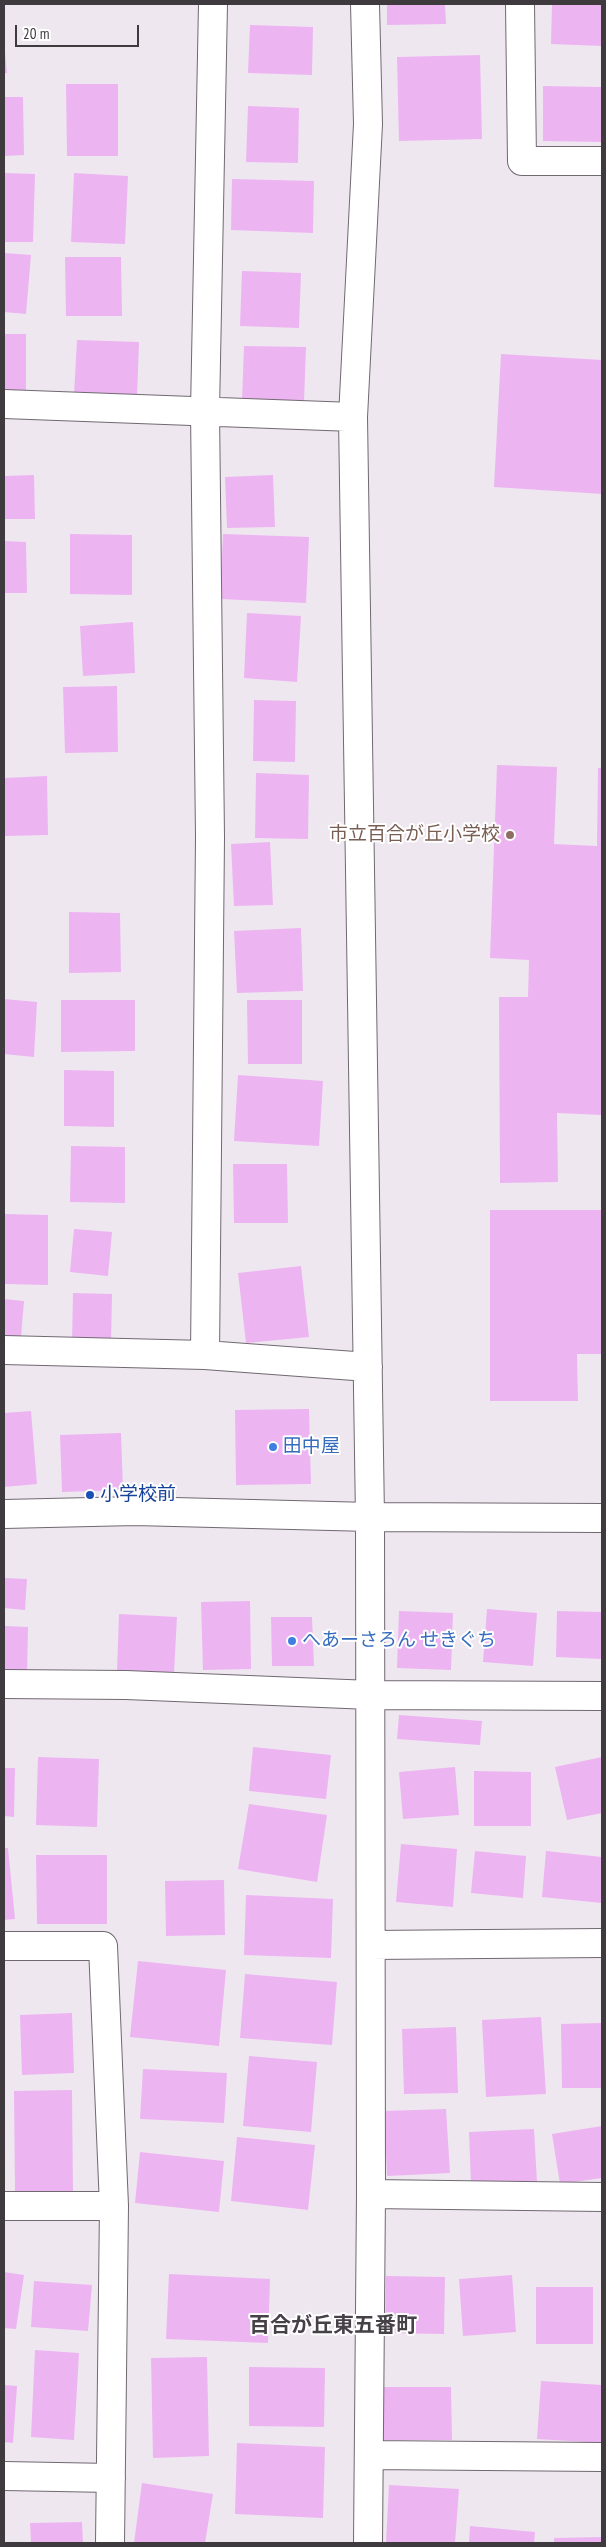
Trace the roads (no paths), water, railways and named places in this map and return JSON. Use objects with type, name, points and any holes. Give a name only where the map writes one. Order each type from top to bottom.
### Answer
[{"type":"street","points":[[206,1355],[210,837],[205,411],[213,4]]},
{"type":"street","points":[[365,4],[368,124],[353,417],[372,1695],[368,2543]]},
{"type":"street","points":[[520,4],[522,161],[602,161]]},
{"type":"street","points":[[4,404],[353,417]]},
{"type":"street","points":[[4,1350],[206,1355],[368,1367]]},
{"type":"street","points":[[4,1514],[135,1511],[370,1517],[602,1518]]},
{"type":"street","points":[[4,1684],[126,1685],[372,1695],[602,1696]]},
{"type":"street","points":[[371,1945],[602,1943]]},
{"type":"street","points":[[4,1946],[103,1946],[114,2206],[110,2543]]},
{"type":"street","points":[[371,2194],[602,2197]]},
{"type":"street","points":[[4,2206],[114,2206]]},
{"type":"street","points":[[369,2455],[602,2457]]},
{"type":"street","points":[[4,2476],[111,2478]]},
{"type":"place","name":"市立百合が丘小学校","points":[[510,835]]},
{"type":"place","name":"田中屋","points":[[273,1447]]},
{"type":"place","name":"小学校前","points":[[90,1495]]},
{"type":"place","name":"へあーさろん せきぐち","points":[[292,1641]]},
{"type":"district","name":"百合が丘東五番町","points":[[333,2326]]}]
